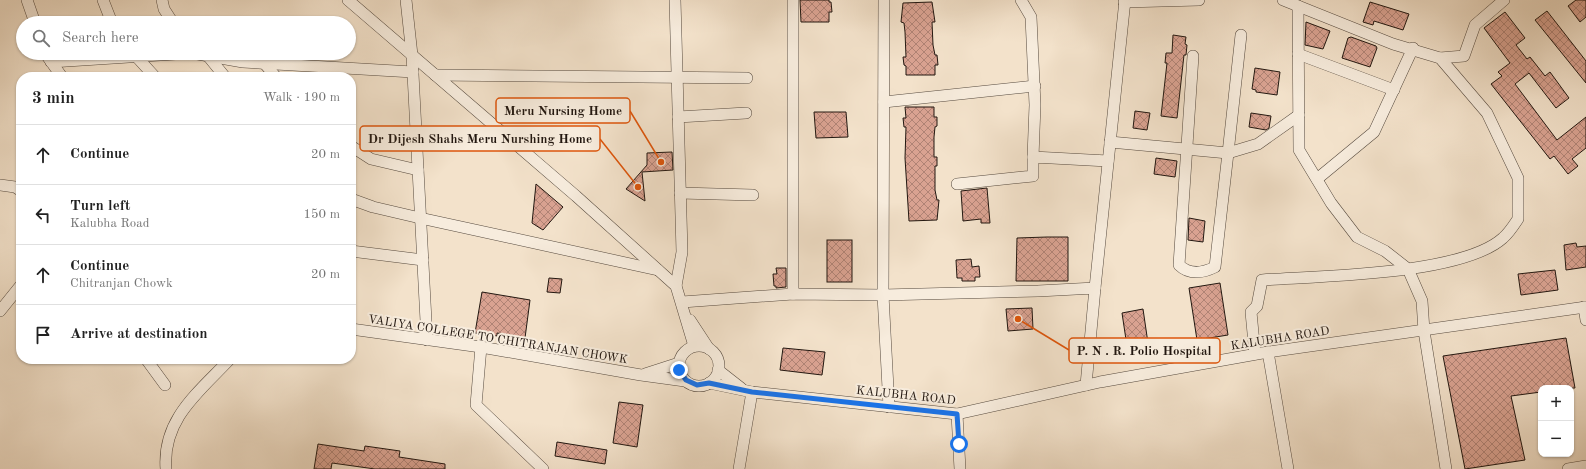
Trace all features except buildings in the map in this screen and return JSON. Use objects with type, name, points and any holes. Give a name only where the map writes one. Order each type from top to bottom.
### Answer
[{"type":"street","points":[[27,0],[33,16]]},
{"type":"street","points":[[103,0],[109,16]]},
{"type":"street","points":[[162,0],[164,10],[168,16]]},
{"type":"street","points":[[348,0],[576,196],[676,286],[684,308],[694,346]]},
{"type":"street","points":[[406,0],[412,55],[427,340]]},
{"type":"street","points":[[675,0],[682,252],[676,286]]},
{"type":"street","points":[[793,0],[793,294]]},
{"type":"street","points":[[884,0],[882,295],[889,407]]},
{"type":"street","points":[[957,184],[1033,176],[1035,86],[1031,17],[1021,0]]},
{"type":"street","points":[[1086,385],[1124,1],[1199,0]]},
{"type":"street","points":[[1283,0],[1393,44],[1413,48],[1440,58],[1464,56],[1475,25],[1504,0]]},
{"type":"street","points":[[1298,6],[1299,150],[1331,204],[1357,238],[1385,251],[1408,269],[1422,301],[1424,331],[1446,469]]},
{"type":"street","points":[[1193,56],[1179,265],[1184,270],[1200,272],[1215,267],[1241,35]]},
{"type":"street","points":[[1317,179],[1374,132],[1413,48]]},
{"type":"street","points":[[1298,54],[1394,90]]},
{"type":"street","points":[[1255,354],[1251,312],[1257,306],[1262,280],[1408,269],[1478,252],[1503,238],[1518,219],[1518,178],[1487,113],[1440,58]]},
{"type":"street","points":[[49,60],[58,72]]},
{"type":"street","points":[[140,60],[150,72]]},
{"type":"street","points":[[211,60],[221,72]]},
{"type":"street","points":[[231,60],[243,62],[412,72]]},
{"type":"street","points":[[264,63],[272,72]]},
{"type":"street","points":[[435,75],[747,78]]},
{"type":"street","points":[[884,102],[1035,86]]},
{"type":"street","points":[[678,117],[746,113]]},
{"type":"street","points":[[1110,142],[1228,153],[1258,144],[1299,115]]},
{"type":"street","points":[[356,149],[371,159],[418,170]]},
{"type":"street","points":[[1033,157],[1108,161]]},
{"type":"street","points":[[0,185],[16,188]]},
{"type":"street","points":[[680,193],[753,195]]},
{"type":"street","points":[[356,201],[373,207],[420,218],[659,270]]},
{"type":"street","points":[[356,252],[423,260]]},
{"type":"street","points":[[684,308],[793,294],[882,295],[1095,288]]},
{"type":"street","points":[[0,311],[16,291]]},
{"type":"street","points":[[1585,307],[1586,320]]},
{"type":"street","name":"KALUBHA ROAD","points":[[709,383],[747,391],[957,414],[1086,385],[1255,354],[1585,307]]},
{"type":"street","points":[[684,308],[709,349],[717,358],[718,370],[716,375],[709,383],[697,385],[686,380],[679,370],[679,363],[684,352],[694,346],[709,349]]},
{"type":"street","name":"VALIYA COLLEGE TO CHITRANJAN CHOWK","points":[[356,330],[481,347],[641,375],[686,380]]},
{"type":"street","points":[[481,347],[476,405],[543,469]]},
{"type":"street","points":[[1268,352],[1288,469]]},
{"type":"street","name":"VALIYA COLLEGE TO CHITRANJAN CHOWK","points":[[641,375],[679,363]]},
{"type":"street","points":[[150,364],[165,385]]},
{"type":"street","points":[[166,469],[165,454],[170,433],[177,419],[186,404],[225,364]]},
{"type":"street","points":[[718,370],[747,391],[740,469]]},
{"type":"street","points":[[957,414],[960,469]]},
{"type":"street","points":[[1568,469],[1586,466]]},
{"type":"place","name":"Meru Nursing Home","points":[[661,162]]},
{"type":"place","name":"Dr Dijesh Shahs Meru Nurshing Home","points":[[638,187]]},
{"type":"place","name":"P. N . R. Polio Hospital","points":[[1018,319]]},
{"type":"route","points":[[679,370],[686,380],[691,384],[697,385],[709,383],[752,392],[957,414],[959,444]]}]
